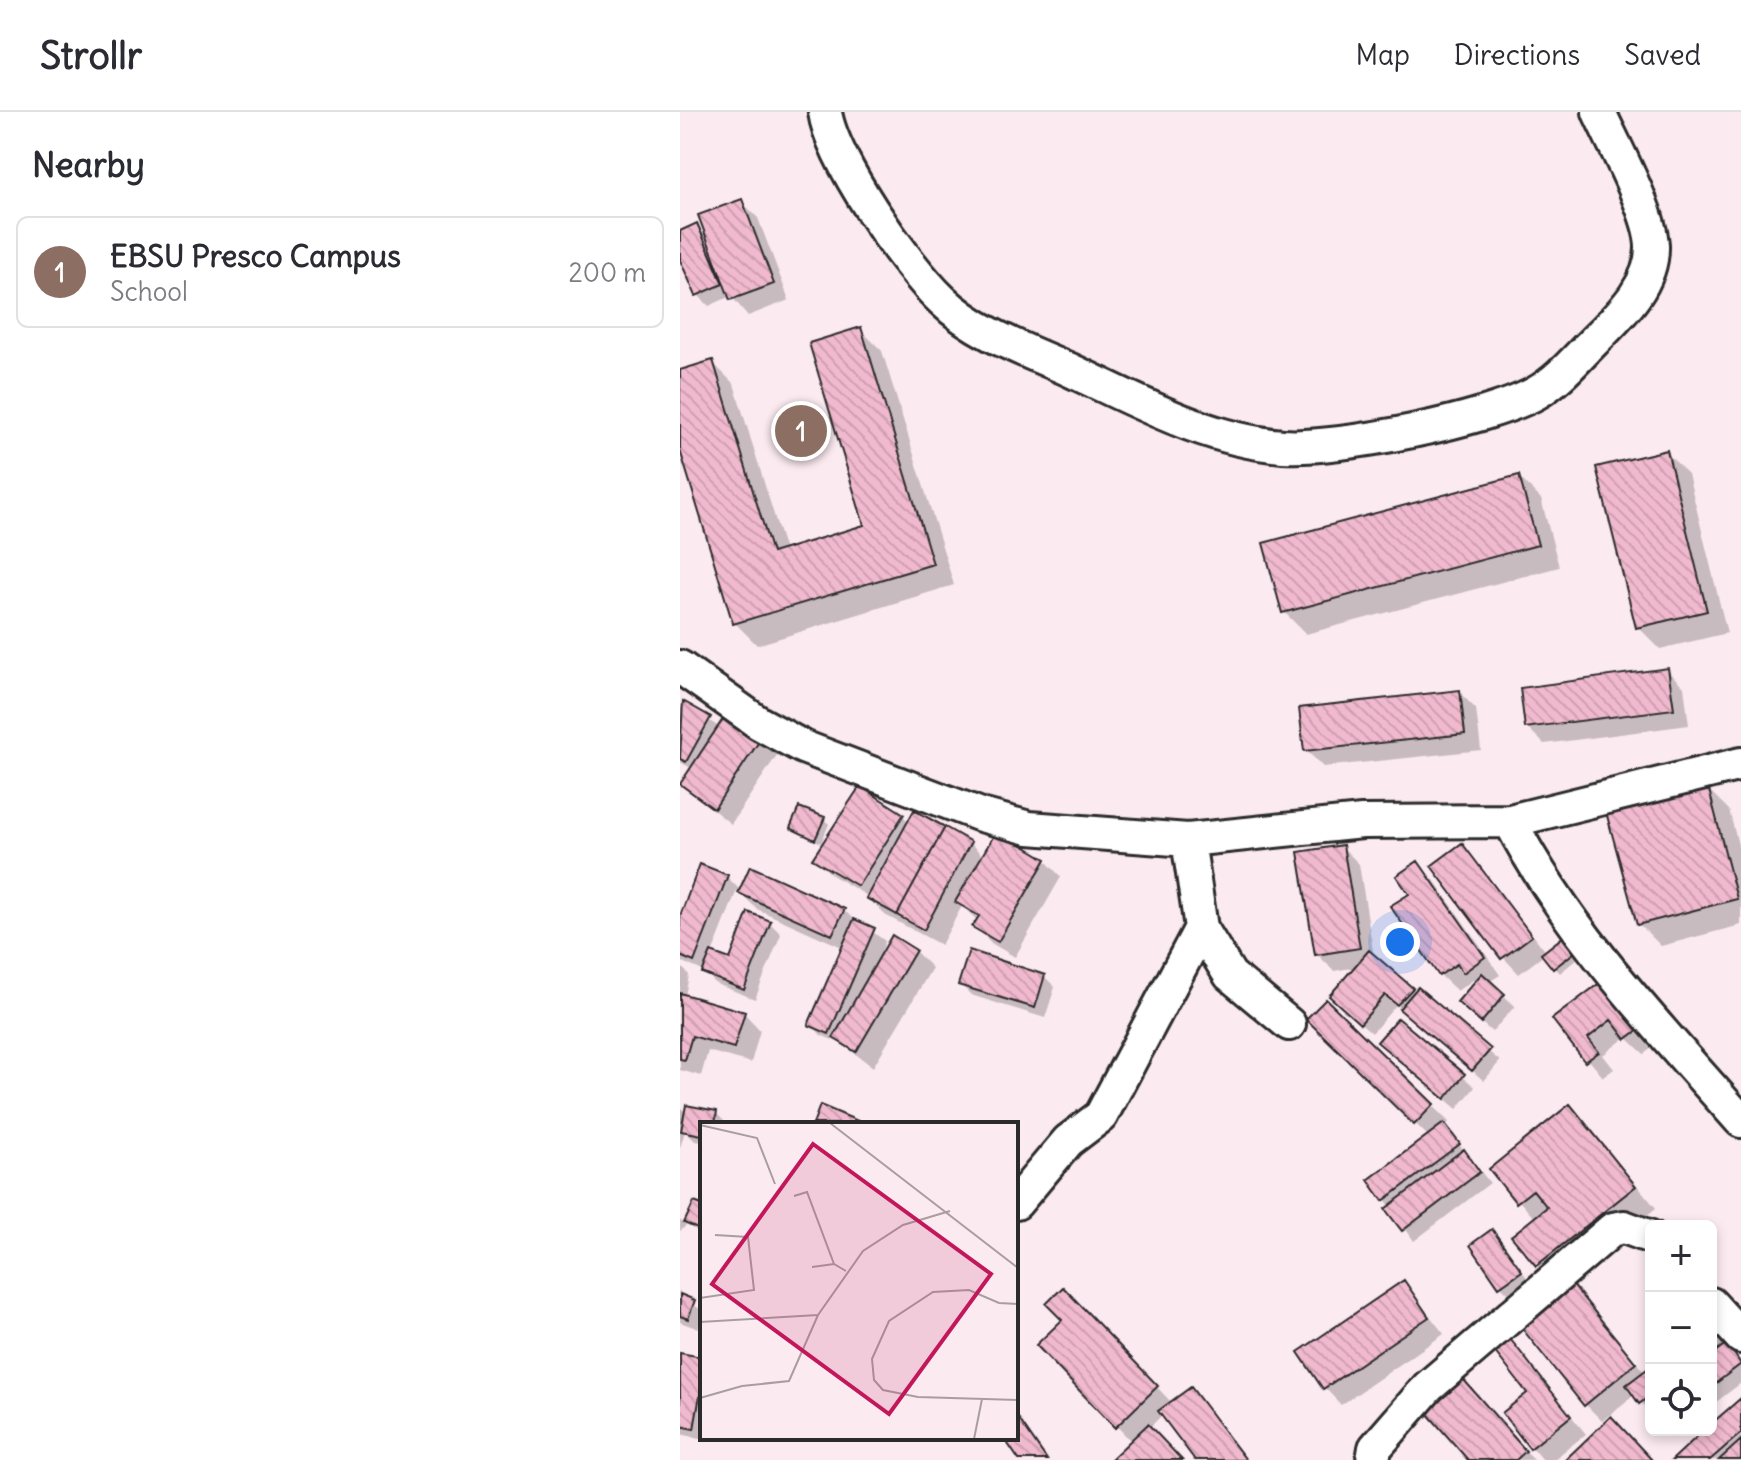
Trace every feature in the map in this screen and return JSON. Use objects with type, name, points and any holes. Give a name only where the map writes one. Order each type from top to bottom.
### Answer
[{"type":"street","points":[[825,112],[841,159],[910,263],[942,300],[982,330],[1178,420],[1234,439],[1285,446],[1353,442],[1442,423],[1535,394],[1557,378],[1628,308],[1650,268],[1651,238],[1599,112]]},
{"type":"street","points":[[680,667],[759,723],[803,747],[981,815],[1029,828],[1188,840],[1348,823],[1510,821],[1741,764]]},
{"type":"street","points":[[1510,821],[1567,914],[1603,961],[1741,1121]]},
{"type":"street","points":[[1188,840],[1201,928],[1230,975],[1289,1024]]},
{"type":"street","points":[[1018,1201],[1068,1141],[1101,1116],[1201,928]]},
{"type":"street","points":[[1373,1460],[1375,1448],[1428,1387],[1613,1229],[1624,1227],[1645,1235]]},
{"type":"street","points":[[1717,1311],[1741,1337]]},
{"type":"building","points":[[742,199],[774,284],[730,300],[698,215]]},
{"type":"building","points":[[697,223],[723,284],[696,296],[680,260],[680,231]]},
{"type":"building","points":[[861,327],[933,564],[733,624],[680,450],[680,370],[713,360],[772,553],[864,525],[809,343]]},
{"type":"building","points":[[1667,450],[1707,611],[1636,628],[1596,467]]},
{"type":"building","points":[[1519,475],[1538,545],[1282,613],[1263,543]]},
{"type":"building","points":[[1668,668],[1674,709],[1525,728],[1520,688]]},
{"type":"building","points":[[1460,690],[1465,734],[1304,751],[1299,708]]},
{"type":"building","points":[[683,701],[711,717],[686,762],[680,759]]},
{"type":"building","points":[[729,710],[764,734],[714,809],[680,784]]},
{"type":"building","points":[[860,786],[904,814],[858,886],[812,859]]},
{"type":"building","points":[[1708,786],[1737,899],[1637,925],[1606,812]]},
{"type":"building","points":[[799,807],[825,817],[815,840],[790,828]]},
{"type":"building","points":[[914,810],[945,827],[897,915],[866,898]]},
{"type":"building","points":[[945,827],[971,842],[924,930],[897,915]]},
{"type":"building","points":[[997,830],[1046,859],[998,942],[972,927],[979,916],[955,902]]},
{"type":"building","points":[[1462,843],[1532,936],[1501,959],[1431,866]]},
{"type":"building","points":[[1343,845],[1360,948],[1315,955],[1298,852]]},
{"type":"building","points":[[1418,861],[1485,957],[1463,973],[1457,964],[1439,976],[1390,906],[1409,894],[1396,876]]},
{"type":"building","points":[[700,864],[728,875],[694,962],[680,956],[680,916]]},
{"type":"building","points":[[750,866],[845,909],[832,935],[738,893]]},
{"type":"building","points":[[748,912],[771,921],[744,990],[702,973],[711,952],[730,959]]},
{"type":"building","points":[[854,919],[875,928],[829,1034],[808,1025]]},
{"type":"building","points":[[1568,933],[1580,948],[1553,969],[1541,954]]},
{"type":"building","points":[[892,935],[916,950],[856,1052],[833,1038]]},
{"type":"building","points":[[969,950],[1045,975],[1035,1008],[958,985]]},
{"type":"building","points":[[1369,950],[1413,988],[1397,1005],[1385,995],[1360,1024],[1329,996]]},
{"type":"building","points":[[1482,973],[1505,994],[1481,1023],[1457,1002]]},
{"type":"building","points":[[1605,979],[1642,1027],[1626,1039],[1611,1020],[1588,1038],[1599,1052],[1585,1062],[1552,1019]]},
{"type":"building","points":[[1418,987],[1491,1049],[1472,1071],[1399,1009]]},
{"type":"building","points":[[680,993],[745,1012],[734,1048],[692,1036],[685,1060],[680,1059]]},
{"type":"building","points":[[1326,999],[1434,1104],[1414,1125],[1306,1019]]},
{"type":"building","points":[[1398,1018],[1465,1074],[1445,1099],[1377,1042]]},
{"type":"building","points":[[1570,1104],[1636,1186],[1536,1266],[1511,1236],[1547,1207],[1533,1190],[1516,1203],[1489,1169]]},
{"type":"building","points":[[686,1105],[717,1111],[715,1122],[700,1122],[700,1135],[681,1131]]},
{"type":"building","points":[[820,1105],[860,1122],[814,1122]]},
{"type":"building","points":[[1444,1123],[1460,1144],[1383,1201],[1368,1180]]},
{"type":"building","points":[[1464,1149],[1480,1172],[1402,1231],[1385,1209]]},
{"type":"building","points":[[694,1202],[700,1204],[700,1230],[684,1223]]},
{"type":"building","points":[[1492,1229],[1522,1271],[1499,1287],[1470,1245]]},
{"type":"building","points":[[1568,1279],[1636,1363],[1584,1406],[1516,1321]]},
{"type":"building","points":[[1404,1280],[1429,1317],[1323,1389],[1298,1352]]},
{"type":"building","points":[[1063,1287],[1158,1386],[1115,1428],[1036,1345],[1062,1320],[1046,1304]]},
{"type":"building","points":[[680,1294],[695,1300],[688,1319],[680,1316]]},
{"type":"building","points":[[1507,1335],[1571,1416],[1530,1449],[1502,1413],[1527,1393],[1491,1347]]},
{"type":"building","points":[[1727,1343],[1741,1364],[1717,1382],[1717,1364],[1717,1350]]},
{"type":"building","points":[[680,1353],[700,1357],[700,1395],[694,1429],[680,1426]]},
{"type":"building","points":[[1645,1371],[1645,1400],[1639,1404],[1626,1385]]},
{"type":"building","points":[[1457,1372],[1526,1451],[1516,1460],[1468,1460],[1420,1405]]},
{"type":"building","points":[[1191,1387],[1246,1460],[1195,1460],[1158,1411]]},
{"type":"building","points":[[1741,1398],[1741,1433],[1710,1460],[1672,1460],[1698,1436],[1717,1436],[1717,1419]]},
{"type":"building","points":[[1611,1416],[1652,1460],[1565,1460]]},
{"type":"building","points":[[1018,1418],[1047,1460],[1019,1460],[1005,1440],[1018,1440]]},
{"type":"building","points":[[1148,1424],[1182,1460],[1110,1460]]},
{"type":"building","points":[[1741,1440],[1741,1460],[1719,1460]]},
{"type":"place","name":"EBSU Presco Campus","points":[[801,431]]}]
